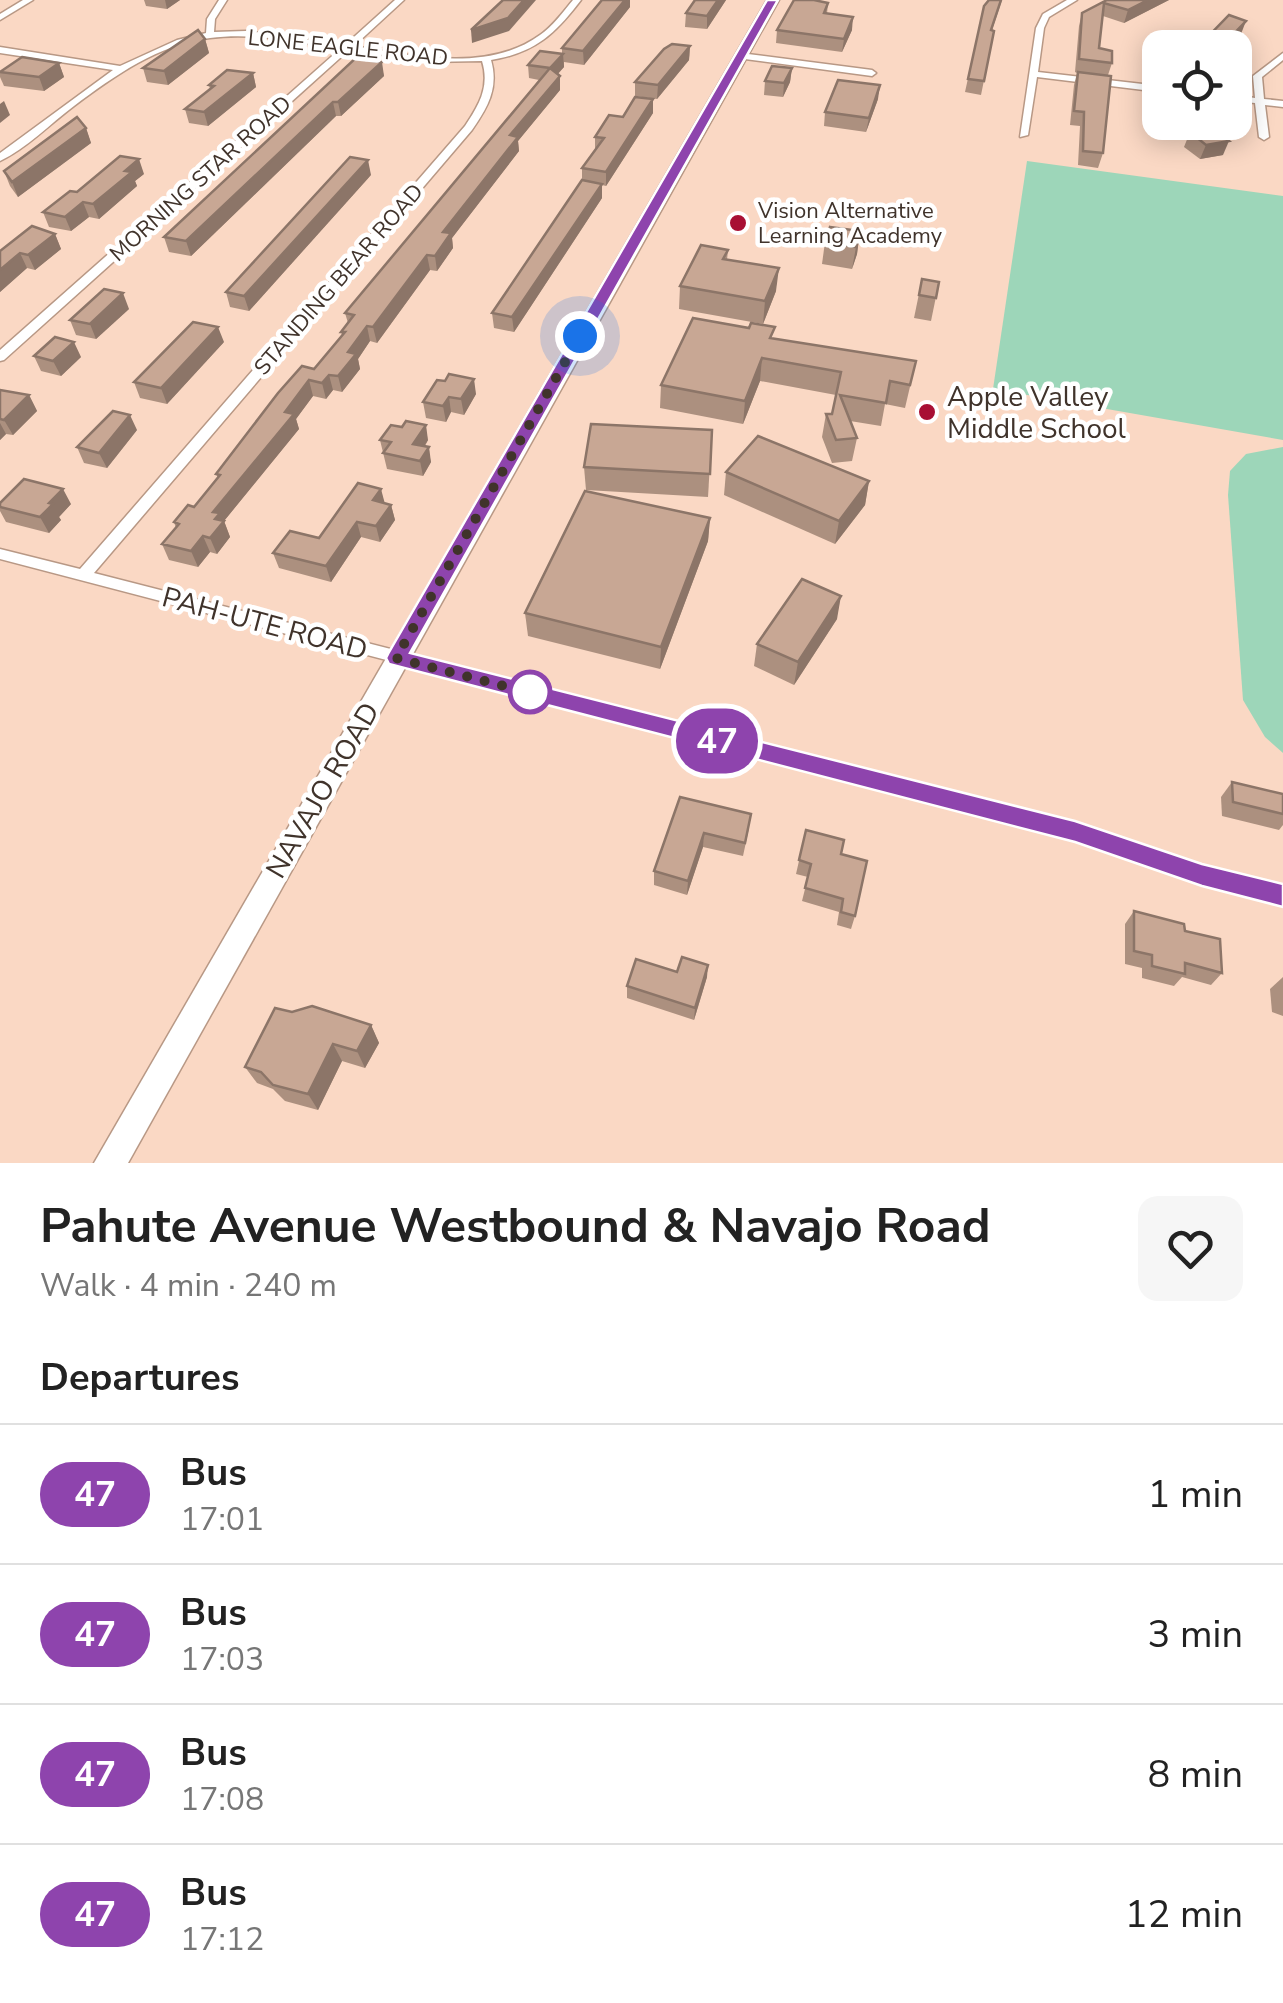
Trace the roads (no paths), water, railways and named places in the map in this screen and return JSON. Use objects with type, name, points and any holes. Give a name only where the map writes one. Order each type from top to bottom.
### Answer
[{"type":"main road","name":"NAVAJO ROAD","points":[[110,1163],[773,0]]},
{"type":"street","points":[[0,18],[29,0]]},
{"type":"street","points":[[210,34],[211,20],[222,0]]},
{"type":"street","name":"MORNING STAR ROAD","points":[[0,357],[400,0]]},
{"type":"street","points":[[486,59],[526,48],[542,38],[578,0]]},
{"type":"street","points":[[1023,135],[1040,28],[1046,16],[1073,0]]},
{"type":"street","name":"LONE EAGLE ROAD","points":[[0,158],[124,68],[168,46],[210,34],[252,34],[429,58],[486,59]]},
{"type":"street","points":[[0,50],[124,68]]},
{"type":"street","points":[[740,56],[872,73]]},
{"type":"street","points":[[1264,137],[1257,76],[1283,56]]},
{"type":"street","name":"STANDING BEAR ROAD","points":[[84,575],[469,128],[490,96],[492,81],[486,59]]},
{"type":"street","points":[[1035,74],[1142,87]]},
{"type":"street","points":[[1252,100],[1283,104]]},
{"type":"street","name":"PAH-UTE ROAD","points":[[0,554],[1075,832],[1202,875],[1283,895]]},
{"type":"place","name":"Vision Alternative Learning Academy","points":[[738,223]]},
{"type":"place","name":"Apple Valley Middle School","points":[[927,412]]}]
